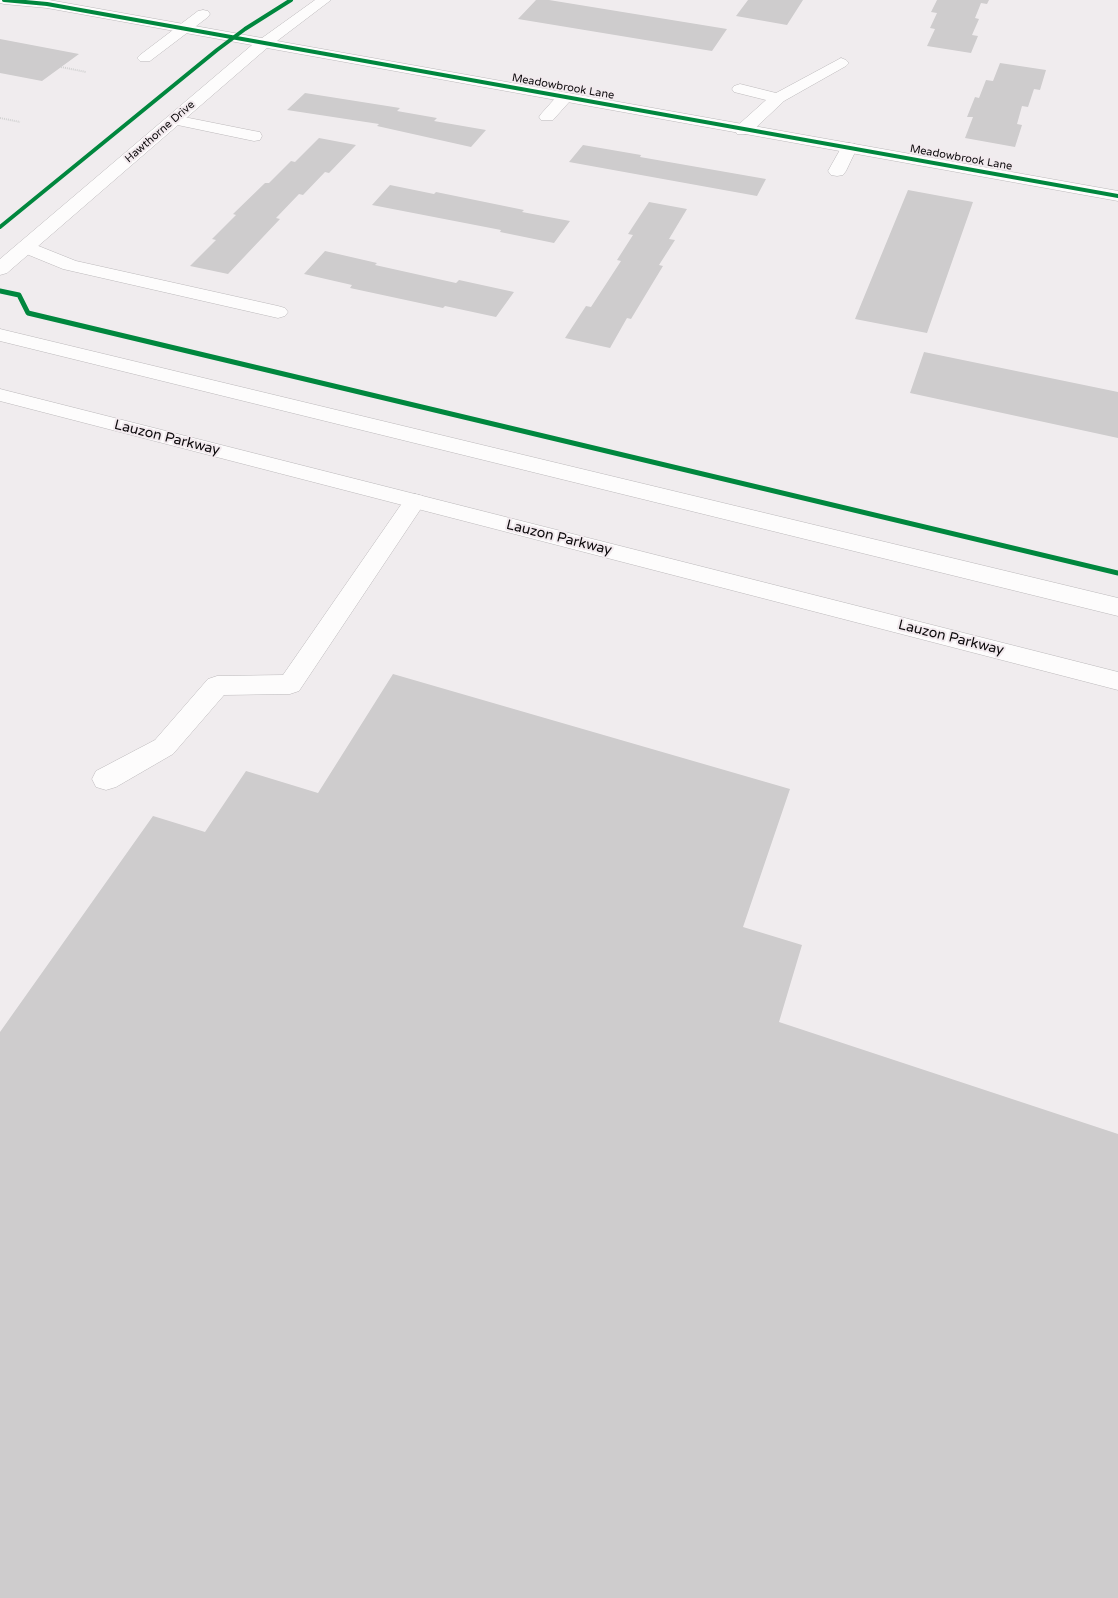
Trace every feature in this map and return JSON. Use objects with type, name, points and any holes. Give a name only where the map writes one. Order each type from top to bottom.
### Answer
[{"type":"street","name":"Meadowbrook Lane","points":[[4,0],[47,4],[183,30],[1118,196]]},
{"type":"street","name":"Hawthorne Drive","points":[[0,269],[263,44],[324,0]]},
{"type":"street","points":[[145,58],[203,14]]},
{"type":"street","points":[[743,130],[778,98],[841,62]]},
{"type":"street","points":[[740,89],[778,98]]},
{"type":"street","points":[[547,117],[564,98]]},
{"type":"street","points":[[174,120],[254,136]]},
{"type":"street","points":[[837,171],[849,148]]},
{"type":"street","points":[[26,247],[70,265],[278,312]]},
{"type":"street","points":[[0,335],[1118,607]]},
{"type":"street","name":"Lauzon Parkway","points":[[0,395],[1118,681]]},
{"type":"street","points":[[106,779],[164,747],[218,686],[290,684],[415,501]]},
{"type":"path","points":[[61,67],[86,72]]},
{"type":"path","points":[[0,118],[20,122]]},
{"type":"building","points":[[536,0],[549,0],[727,29],[712,51],[518,19]]},
{"type":"building","points":[[748,0],[803,0],[787,25],[736,16]]},
{"type":"building","points":[[937,0],[989,0],[987,4],[981,3],[975,18],[979,19],[972,35],[978,36],[971,53],[927,46],[935,29],[930,28],[937,13],[931,12]]},
{"type":"building","points":[[0,39],[79,54],[42,81],[0,73]]},
{"type":"building","points":[[1000,63],[1046,70],[1040,90],[1034,89],[1028,107],[1022,106],[1017,124],[1022,125],[1015,147],[965,138],[973,117],[967,117],[975,97],[979,98],[986,80],[993,81]]},
{"type":"building","points":[[305,93],[400,108],[397,111],[437,118],[434,121],[486,130],[471,147],[377,126],[379,124],[287,110]]},
{"type":"building","points":[[319,138],[356,145],[329,173],[325,172],[303,195],[299,194],[276,218],[280,219],[228,274],[190,266],[216,240],[212,239],[236,215],[233,214],[291,161],[295,162]]},
{"type":"building","points":[[583,145],[766,179],[757,196],[569,162]]},
{"type":"building","points":[[390,185],[434,194],[436,192],[570,221],[554,243],[500,232],[501,230],[372,205]]},
{"type":"building","points":[[908,190],[973,202],[927,333],[855,319]]},
{"type":"building","points":[[649,202],[687,209],[669,239],[675,240],[659,265],[663,266],[631,319],[627,318],[610,348],[565,338],[586,306],[591,307],[621,261],[617,260],[633,235],[628,234]]},
{"type":"building","points":[[325,251],[377,263],[375,265],[456,283],[459,280],[514,292],[496,317],[350,288],[352,285],[304,274]]},
{"type":"building","points":[[924,352],[1118,392],[1118,438],[910,393]]},
{"type":"building","points":[[393,674],[790,789],[743,927],[802,945],[779,1022],[1118,1134],[1118,1598],[0,1598],[0,1032],[153,816],[205,832],[246,771],[318,793]]},
{"type":"cycle path","points":[[4,0],[47,4],[1118,196]]},
{"type":"cycle path","points":[[0,227],[217,50],[245,29],[291,0]]},
{"type":"cycle path","points":[[0,291],[19,295],[28,313],[1118,573]]}]
